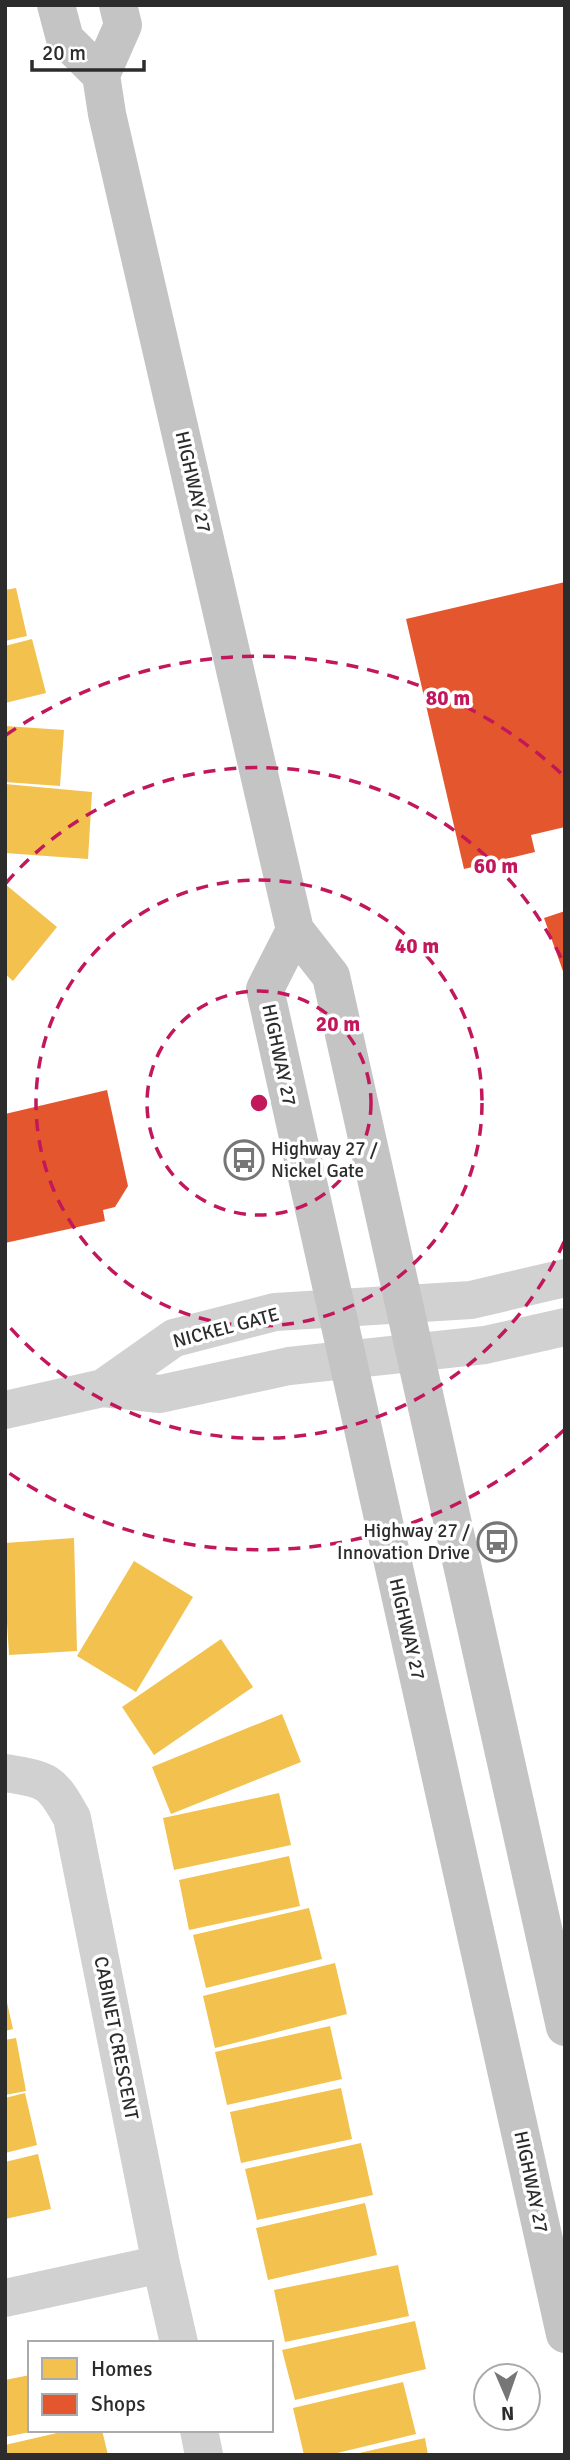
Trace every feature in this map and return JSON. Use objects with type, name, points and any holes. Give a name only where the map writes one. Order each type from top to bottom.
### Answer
[{"type":"main road","points":[[57,5],[65,39],[101,75],[123,25],[118,5]]},
{"type":"main road","name":"HIGHWAY 27","points":[[101,75],[107,114],[295,930],[331,976],[565,2027]]},
{"type":"main road","name":"HIGHWAY 27","points":[[295,930],[265,989],[565,2334]]},
{"type":"street","name":"NICKEL GATE","points":[[103,1388],[174,1338],[275,1312],[471,1300],[565,1278]]},
{"type":"street","name":"NICKEL GATE","points":[[5,1410],[103,1388],[160,1395],[289,1366],[485,1345],[565,1327]]},
{"type":"street","name":"CABINET CRESCENT","points":[[5,1773],[38,1778],[57,1791],[72,1818],[160,2264],[179,2341]]},
{"type":"street","points":[[5,2298],[160,2264]]},
{"type":"street","points":[[199,2432],[204,2455]]},
{"type":"building: Homes","points":[[16,588],[27,636],[5,641],[5,590]]},
{"type":"building: Homes","points":[[32,639],[46,693],[5,703],[5,646]]},
{"type":"building: Homes","points":[[5,726],[64,730],[60,786],[5,782]]},
{"type":"building: Homes","points":[[5,784],[92,792],[88,859],[5,853]]},
{"type":"building: Homes","points":[[5,884],[57,927],[13,981],[5,974]]},
{"type":"building: Homes","points":[[74,1538],[77,1651],[9,1655],[5,1543]]},
{"type":"building: Homes","points":[[134,1561],[193,1597],[136,1692],[77,1656]]},
{"type":"building: Homes","points":[[221,1639],[253,1687],[154,1755],[122,1707]]},
{"type":"building: Homes","points":[[282,1714],[301,1762],[171,1814],[152,1767]]},
{"type":"building: Homes","points":[[279,1793],[291,1845],[174,1870],[163,1818]]},
{"type":"building: Homes","points":[[289,1856],[300,1906],[189,1930],[179,1880]]},
{"type":"building: Homes","points":[[309,1908],[322,1959],[206,1988],[193,1935]]},
{"type":"building: Homes","points":[[335,1963],[347,2014],[215,2048],[203,1996]]},
{"type":"building: Homes","points":[[5,1999],[13,2029],[5,2031]]},
{"type":"building: Homes","points":[[330,2026],[342,2079],[227,2105],[215,2052]]},
{"type":"building: Homes","points":[[16,2038],[26,2091],[5,2095],[5,2040]]},
{"type":"building: Homes","points":[[341,2088],[352,2139],[241,2163],[230,2112]]},
{"type":"building: Homes","points":[[25,2093],[37,2145],[5,2153],[5,2098]]},
{"type":"building: Homes","points":[[361,2143],[373,2195],[257,2220],[245,2169]]},
{"type":"building: Homes","points":[[38,2154],[51,2209],[5,2219],[5,2162]]},
{"type":"building: Homes","points":[[365,2203],[377,2255],[268,2280],[256,2228]]},
{"type":"building: Homes","points":[[398,2265],[409,2316],[285,2342],[274,2290]]},
{"type":"building: Homes","points":[[415,2321],[426,2369],[295,2400],[282,2350]]},
{"type":"building: Homes","points":[[28,2375],[30,2432],[5,2437],[5,2380]]},
{"type":"building: Homes","points":[[403,2382],[416,2434],[329,2455],[304,2455],[293,2408]]},
{"type":"building: Homes","points":[[61,2432],[102,2432],[108,2455],[5,2455],[5,2445]]},
{"type":"building: Homes","points":[[425,2438],[428,2455],[355,2454]]},
{"type":"building: Shops","points":[[565,582],[565,827],[531,835],[535,852],[464,869],[406,619]]},
{"type":"building: Shops","points":[[565,911],[565,974],[564,974],[544,918]]},
{"type":"building: Shops","points":[[107,1090],[128,1186],[115,1207],[103,1210],[105,1221],[5,1243],[5,1114]]},
{"type":"place","name":"Highway 27 / Nickel Gate","points":[[244,1160]]},
{"type":"place","name":"Highway 27 / Innovation Drive","points":[[497,1542]]}]
